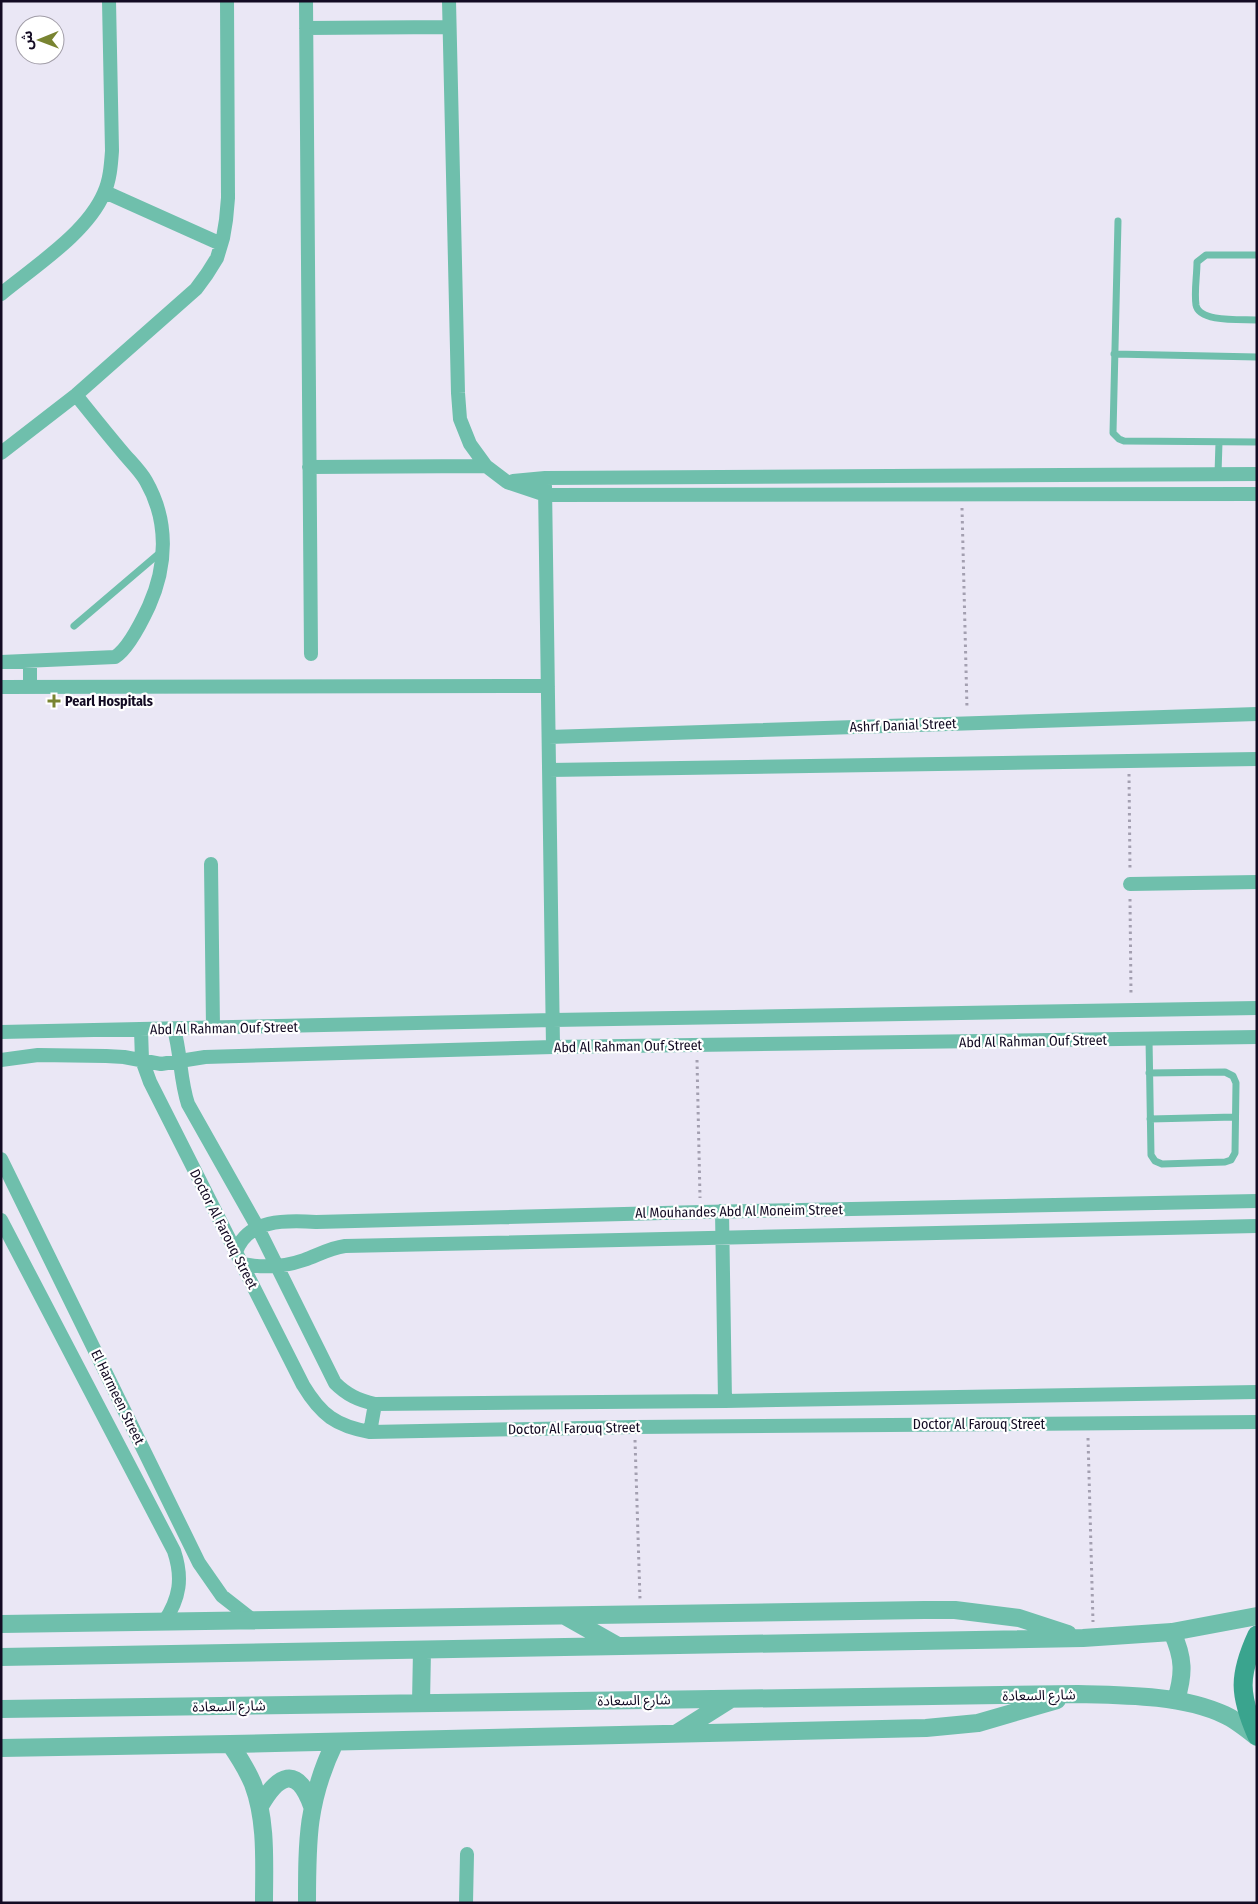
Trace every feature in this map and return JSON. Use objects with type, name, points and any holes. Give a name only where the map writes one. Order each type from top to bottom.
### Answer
[{"type":"main road","points":[[1257,1635],[1246,1658],[1242,1685],[1246,1712],[1257,1736]]},
{"type":"street","points":[[1,294],[77,232],[94,212],[105,192],[112,151],[109,1]]},
{"type":"street","points":[[1,453],[76,395],[196,289],[208,274],[217,258],[226,220],[228,198],[227,1]]},
{"type":"street","points":[[306,1],[311,654]]},
{"type":"street","points":[[449,1],[460,419],[470,444],[486,466],[507,482],[546,495],[1257,494]]},
{"type":"street","points":[[306,28],[450,27]]},
{"type":"street","points":[[105,192],[221,244]]},
{"type":"street","points":[[1,662],[111,659],[120,655],[143,618],[161,574],[164,550],[162,525],[156,502],[146,480],[76,395]]},
{"type":"street","points":[[309,467],[486,466]]},
{"type":"street","points":[[507,482],[545,478],[1257,474]]},
{"type":"street","points":[[545,478],[553,1047]]},
{"type":"street","points":[[30,661],[30,686]]},
{"type":"street","points":[[1,687],[548,686]]},
{"type":"street","name":"Ashrf Danial Street","points":[[549,737],[1257,714]]},
{"type":"street","points":[[549,770],[1257,759]]},
{"type":"street","points":[[211,864],[213,1028]]},
{"type":"street","points":[[1130,884],[1257,882]]},
{"type":"street","name":"Abd Al Rahman Ouf Street","points":[[1,1032],[1257,1008]]},
{"type":"street","name":"Doctor Al Farouq Street","points":[[174,1029],[188,1104],[258,1228],[335,1383],[346,1394],[360,1401],[375,1404],[725,1401],[1257,1392]]},
{"type":"street","name":"Doctor Al Farouq Street","points":[[141,1030],[142,1060],[150,1082],[314,1404],[330,1418],[349,1428],[370,1432],[634,1427],[1257,1422]]},
{"type":"street","name":"Abd Al Rahman Ouf Street","points":[[1,1060],[38,1055],[115,1056],[161,1064],[217,1057],[553,1047],[1257,1037]]},
{"type":"street","name":"El Harmeen Street","points":[[1,1159],[199,1563],[222,1596],[254,1621]]},
{"type":"street","name":"Al Mouhandes Abd Al Moneim Street","points":[[1257,1201],[722,1211],[316,1222],[291,1220],[268,1224],[244,1237],[239,1258],[259,1266],[276,1266],[291,1264],[331,1248],[344,1246],[1257,1226]]},
{"type":"street","points":[[722,1211],[725,1401]]},
{"type":"street","name":"El Harmeen Street","points":[[1,1220],[174,1551],[179,1573],[178,1596],[164,1622]]},
{"type":"street","points":[[370,1432],[375,1404]]},
{"type":"street","points":[[1,1624],[955,1610],[1019,1618],[1088,1638]]},
{"type":"street","points":[[564,1616],[619,1646]]},
{"type":"street","points":[[1,1658],[1088,1638],[1172,1632],[1257,1616]]},
{"type":"street","points":[[1172,1632],[1179,1648],[1182,1666],[1181,1684],[1176,1700]]},
{"type":"street","points":[[421,1703],[422,1650]]},
{"type":"street","points":[[1,1748],[335,1742],[952,1726],[1003,1716],[1078,1694]]},
{"type":"street","name":"شارع السعادة","points":[[1,1710],[1078,1694],[1176,1700],[1203,1706],[1227,1715],[1257,1736]]},
{"type":"street","points":[[677,1734],[731,1699]]},
{"type":"street","points":[[307,1903],[308,1828],[312,1806],[325,1762],[335,1742]]},
{"type":"street","points":[[230,1744],[243,1763],[253,1784],[260,1806],[263,1830],[264,1903]]},
{"type":"street","points":[[260,1806],[272,1787],[286,1778],[298,1781],[306,1788],[312,1806]]},
{"type":"street","points":[[466,1903],[467,1854]]},
{"type":"lane","points":[[1118,221],[1112,430],[1119,439],[1124,441],[1257,442]]},
{"type":"lane","points":[[1257,254],[1206,255],[1200,259],[1197,262],[1196,306],[1201,313],[1212,318],[1257,320]]},
{"type":"lane","points":[[1114,354],[1257,358]]},
{"type":"lane","points":[[1218,474],[1220,442]]},
{"type":"lane","points":[[74,626],[164,550]]},
{"type":"lane","points":[[1149,1039],[1149,1073],[1151,1154],[1155,1161],[1162,1164],[1225,1162],[1231,1160],[1235,1153],[1236,1083],[1233,1076],[1225,1072],[1149,1073]]},
{"type":"lane","points":[[1150,1119],[1235,1117]]},
{"type":"path","points":[[962,494],[967,723]]},
{"type":"path","points":[[696,1045],[701,1212]]},
{"type":"path","points":[[1088,1423],[1088,1638]]},
{"type":"path","points":[[634,1427],[640,1614]]},
{"type":"place","name":"Pearl Hospitals","points":[[54,701]]}]
